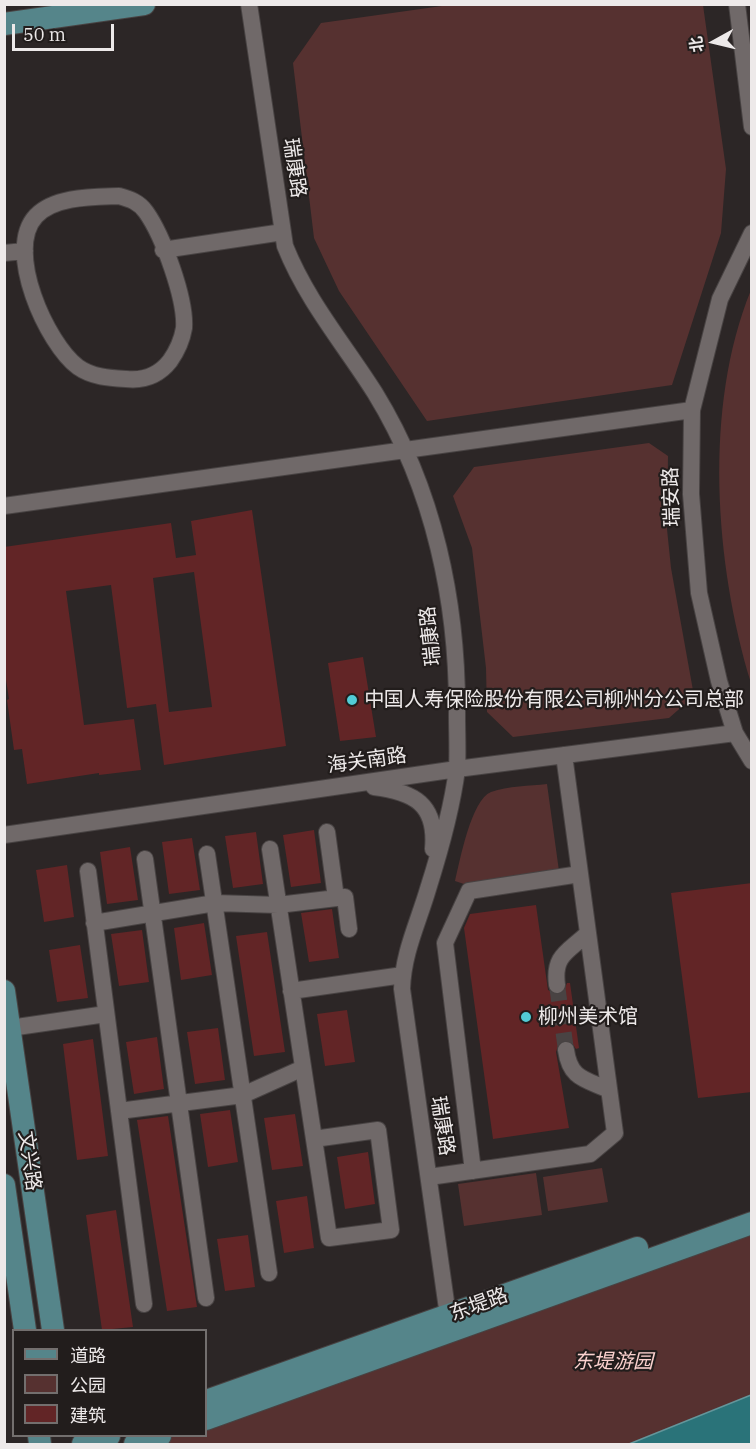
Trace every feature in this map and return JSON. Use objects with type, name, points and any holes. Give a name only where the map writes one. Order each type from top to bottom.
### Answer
[{"type":"main road","points":[[4,24],[144,4]]},
{"type":"main road","name":"文兴路","points":[[4,991],[53,1329]]},
{"type":"main road","name":"文兴路","points":[[4,1185],[25,1329]]},
{"type":"main road","name":"东堤路","points":[[207,1401],[452,1323],[752,1208]]},
{"type":"main road","points":[[207,1419],[452,1323],[752,1223]]},
{"type":"main road","points":[[83,1444],[106,1437]]},
{"type":"main road","points":[[135,1444],[157,1437]]},
{"type":"street","name":"瑞康路","points":[[249,4],[283,231],[296,273],[317,309],[375,394],[407,450],[434,528],[452,617],[457,696],[457,769],[430,881],[412,934],[403,975],[403,1008],[452,1323]]},
{"type":"street","points":[[737,4],[752,127]]},
{"type":"street","points":[[119,196],[134,200],[145,210],[164,250],[183,307],[184,329],[177,351],[165,367],[150,377],[132,380],[100,377],[79,368],[62,352],[36,301],[28,279],[25,251],[27,231],[37,215],[72,200],[119,196]]},
{"type":"street","points":[[164,250],[283,231]]},
{"type":"street","name":"瑞安路","points":[[752,233],[720,299],[692,410],[691,494],[699,593],[718,681],[735,733],[752,761]]},
{"type":"street","points":[[4,253],[25,251]]},
{"type":"street","points":[[4,506],[692,410]]},
{"type":"street","name":"海关南路","points":[[4,835],[457,769],[735,733]]},
{"type":"street","points":[[429,1177],[590,1154],[615,1133],[564,755]]},
{"type":"street","points":[[355,784],[403,792],[421,803],[432,822],[434,832],[430,881]]},
{"type":"street","points":[[327,832],[336,898]]},
{"type":"street","points":[[270,849],[329,1238],[391,1230],[378,1130],[314,1139]]},
{"type":"street","points":[[207,854],[268,1273]]},
{"type":"street","points":[[145,859],[206,1298]]},
{"type":"street","points":[[88,871],[144,1304]]},
{"type":"street","points":[[473,1171],[445,943],[469,891],[580,874]]},
{"type":"street","points":[[94,923],[214,903],[278,905],[345,897],[349,929]]},
{"type":"street","points":[[557,985],[555,967],[558,961],[588,933]]},
{"type":"street","points":[[291,991],[403,975]]},
{"type":"street","points":[[10,1028],[106,1014]]},
{"type":"street","points":[[566,1050],[568,1063],[576,1075],[609,1090]]},
{"type":"street","points":[[119,1111],[243,1095],[303,1068]]},
{"type":"green space","points":[[449,5],[703,5],[726,169],[721,233],[672,385],[427,421],[339,291],[314,238],[293,63],[321,23]]},
{"type":"green space","points":[[751,290],[751,683],[729,588],[723,538],[720,435],[726,384],[736,336]]},
{"type":"green space","points":[[649,443],[668,456],[667,529],[671,568],[694,696],[669,718],[513,737],[487,712],[486,668],[472,548],[453,496],[474,467]]},
{"type":"green space","points":[[547,784],[559,871],[467,885],[455,881],[467,832],[484,797],[491,792],[505,788]]},
{"type":"green space","points":[[602,1168],[608,1202],[548,1211],[543,1177]]},
{"type":"green space","points":[[536,1173],[542,1215],[464,1226],[458,1184]]},
{"type":"green space","name":"东堤游园","points":[[751,1223],[751,1395],[629,1444],[135,1444],[157,1437],[207,1437],[207,1419]]},
{"type":"water","points":[[751,1395],[751,1444],[629,1444]]},
{"type":"building","points":[[252,510],[286,746],[164,765],[156,704],[127,708],[111,585],[66,591],[84,725],[134,719],[141,770],[99,775],[99,773],[27,784],[22,749],[14,750],[7,700],[9,699],[4,667],[4,547],[171,523],[176,558],[196,555],[191,521]],"holes":[[[194,572],[212,707],[169,712],[153,578]]]},
{"type":"building","name":"中国人寿保险股份有限公司柳州分公司总部","points":[[363,657],[376,737],[340,741],[328,663]]},
{"type":"building","points":[[314,830],[321,883],[291,887],[283,835]]},
{"type":"building","points":[[256,832],[263,884],[233,888],[225,836]]},
{"type":"building","points":[[192,838],[200,890],[169,894],[162,842]]},
{"type":"building","points":[[130,847],[138,900],[107,904],[100,852]]},
{"type":"building","points":[[67,865],[74,917],[44,922],[36,870]]},
{"type":"building","points":[[752,883],[752,1092],[698,1098],[671,893]]},
{"type":"building","name":"柳州美术馆","points":[[536,905],[548,990],[558,995],[563,993],[567,983],[570,983],[579,1048],[576,1049],[570,1040],[564,1040],[559,1043],[556,1052],[569,1128],[493,1139],[464,928],[470,914]]},
{"type":"building","points":[[332,909],[339,958],[309,962],[301,913]]},
{"type":"building","points":[[204,923],[212,975],[181,980],[174,928]]},
{"type":"building","points":[[142,930],[149,982],[119,986],[111,934]]},
{"type":"building","points":[[267,932],[285,1052],[254,1056],[236,936]]},
{"type":"building","points":[[80,945],[88,998],[57,1002],[49,950]]},
{"type":"building","points":[[347,1010],[355,1062],[325,1066],[317,1014]]},
{"type":"building","points":[[218,1028],[225,1080],[195,1084],[187,1032]]},
{"type":"building","points":[[157,1037],[164,1089],[134,1094],[126,1042]]},
{"type":"building","points":[[93,1039],[108,1156],[77,1160],[63,1044]]},
{"type":"building","points":[[230,1110],[238,1162],[208,1167],[200,1114]]},
{"type":"building","points":[[295,1114],[303,1166],[272,1170],[264,1118]]},
{"type":"building","points":[[168,1116],[197,1307],[167,1311],[137,1120]]},
{"type":"building","points":[[368,1152],[375,1204],[345,1209],[337,1157]]},
{"type":"building","points":[[307,1196],[314,1248],[284,1253],[276,1201]]},
{"type":"building","points":[[116,1210],[133,1327],[102,1329],[86,1215]]},
{"type":"building","points":[[248,1235],[255,1287],[225,1291],[217,1239]]},
{"type":"tunnel","points":[[557,985],[566,1050]]},
{"type":"place","name":"中国人寿保险股份有限公司柳州分公司总部","points":[[352,700]]},
{"type":"place","name":"柳州美术馆","points":[[526,1017]]}]
